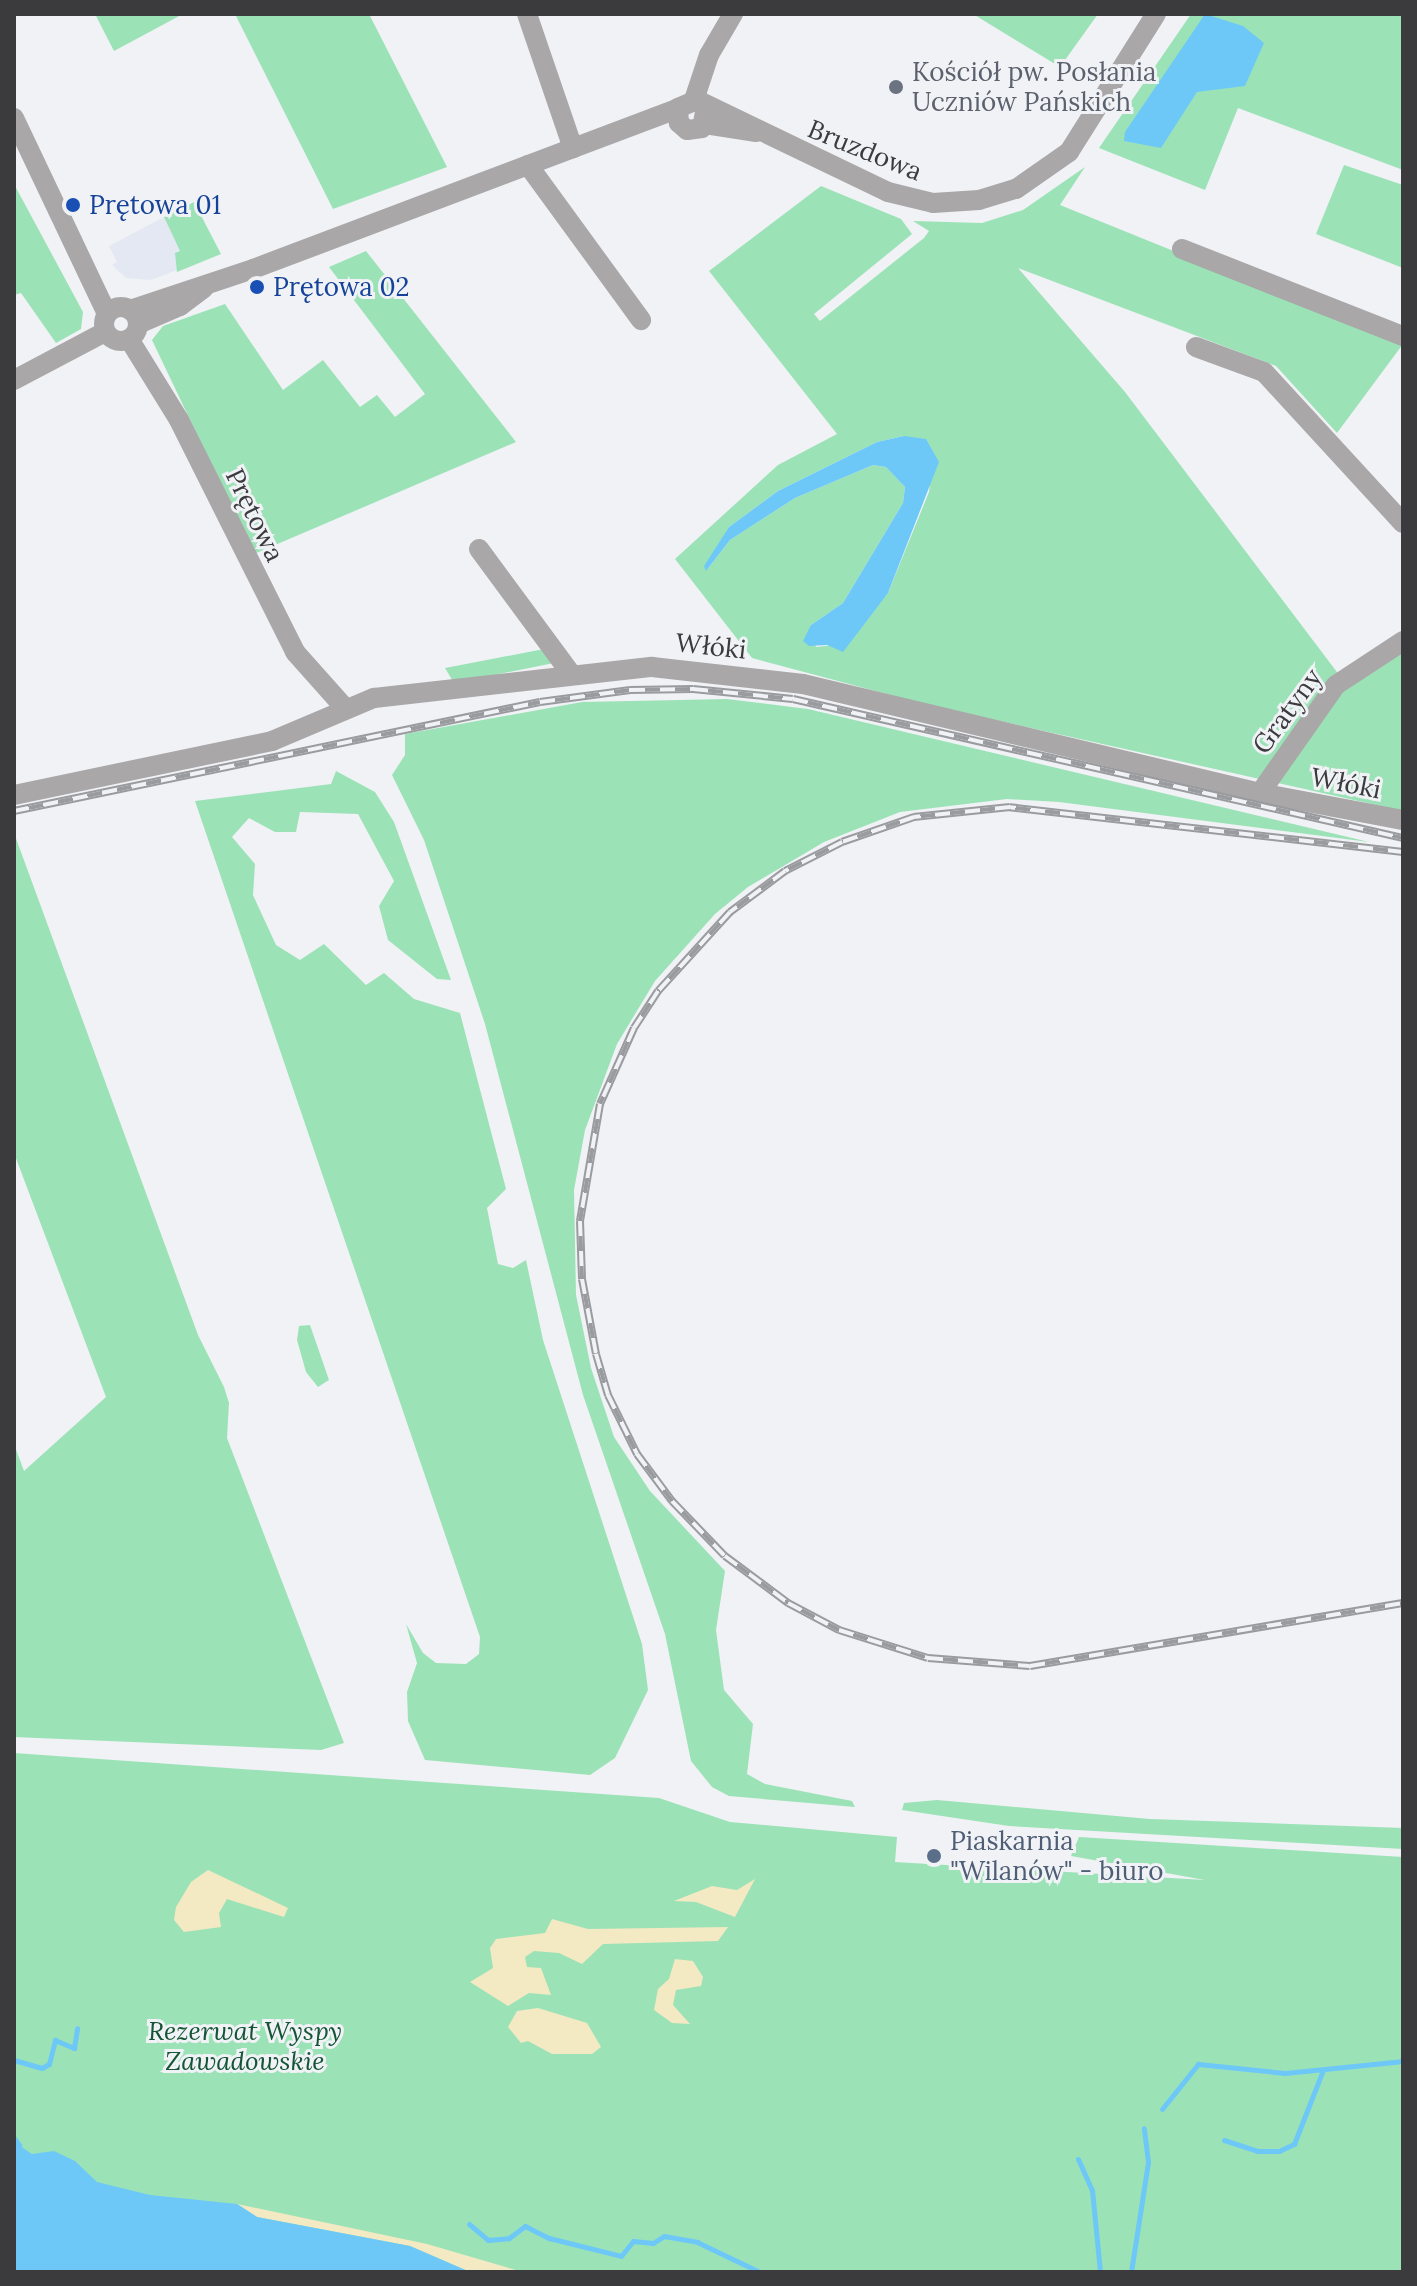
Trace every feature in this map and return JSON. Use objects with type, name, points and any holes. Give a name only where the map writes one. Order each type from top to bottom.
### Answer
[{"type":"street","points":[[527,14],[573,148]]},
{"type":"street","points":[[692,112],[709,55],[733,14]]},
{"type":"street","name":"Bruzdowa","points":[[14,380],[179,290],[207,286],[631,126],[654,113],[692,112],[756,132],[899,196],[950,203],[994,197],[1034,180],[1069,152],[1156,14]]},
{"type":"street","name":"Prętowa","points":[[14,118],[88,267],[179,420],[295,652],[344,707]]},
{"type":"street","points":[[528,165],[641,320]]},
{"type":"street","points":[[1182,249],[1403,336]]},
{"type":"street","points":[[1196,347],[1264,372],[1403,523]]},
{"type":"street","points":[[479,549],[571,674]]},
{"type":"street","name":"Gratyny","points":[[1260,793],[1336,685],[1403,641]]},
{"type":"street","name":"Włóki","points":[[14,795],[272,741],[344,707],[374,698],[571,674],[673,667],[803,684],[1260,793],[1403,820]]},
{"type":"shaded area","points":[[164,217],[180,251],[177,270],[151,280],[126,278],[112,265],[117,262],[109,246]]},
{"type":"green space","points":[[95,14],[183,14],[114,51]]},
{"type":"green space","points":[[235,14],[369,14],[447,167],[333,209]]},
{"type":"green space","points":[[973,14],[1098,14],[1060,67]]},
{"type":"green space","points":[[1191,14],[1403,14],[1403,170],[1238,108],[1205,190],[1099,148]]},
{"type":"green space","points":[[1344,165],[1403,185],[1403,268],[1316,234]]},
{"type":"green space","points":[[1085,167],[1060,205],[1403,344],[1337,433],[1276,366],[1018,268],[1125,392],[1346,684],[1403,648],[1403,811],[928,705],[752,658],[675,559],[778,465],[837,434],[709,271],[821,186],[901,219],[912,234],[814,314],[820,321],[924,238],[929,231],[913,221],[982,223],[1023,210]],"holes":[[[904,436],[930,483],[888,593],[844,644],[816,647],[811,625],[843,603],[903,503],[905,487],[886,467],[873,465],[795,498],[730,540],[706,571],[729,527],[778,491],[877,442]]]},
{"type":"green space","points":[[14,184],[83,312],[81,329],[56,343],[21,293],[14,295]]},
{"type":"green space","points":[[194,202],[221,254],[177,272],[175,253],[180,251],[164,217]]},
{"type":"green space","points":[[366,251],[516,442],[254,554],[152,340],[163,326],[225,304],[283,390],[323,360],[360,407],[377,395],[395,417],[425,394],[329,267]]},
{"type":"green space","points":[[544,649],[554,663],[454,683],[445,668]]},
{"type":"green space","points":[[727,699],[808,709],[1369,842],[1059,802],[1007,799],[900,812],[824,842],[748,887],[715,914],[655,981],[617,1044],[585,1130],[574,1190],[576,1295],[591,1368],[614,1437],[650,1491],[725,1571],[716,1630],[724,1690],[753,1724],[747,1774],[765,1784],[852,1801],[855,1807],[729,1796],[712,1787],[691,1761],[665,1634],[583,1395],[485,1024],[424,840],[392,775],[405,755],[405,734],[582,702]]},
{"type":"green space","points":[[336,771],[375,792],[394,822],[451,980],[437,979],[388,940],[379,906],[394,881],[358,814],[300,812],[296,832],[275,832],[249,818],[232,837],[255,864],[253,895],[276,945],[300,960],[324,944],[366,985],[384,973],[414,999],[460,1013],[506,1189],[487,1208],[498,1264],[513,1268],[526,1260],[543,1340],[642,1644],[648,1690],[615,1758],[590,1775],[425,1760],[408,1721],[407,1692],[417,1663],[406,1624],[423,1653],[436,1663],[466,1664],[479,1654],[480,1637],[195,801],[331,784]]},
{"type":"green space","points":[[14,833],[198,1335],[224,1387],[229,1403],[227,1438],[344,1743],[321,1750],[14,1737],[14,1444],[24,1471],[106,1397],[14,1153]]},
{"type":"green space","points":[[310,1325],[329,1380],[318,1387],[306,1372],[297,1340],[299,1326]]},
{"type":"green space","name":"Rezerwat Wyspy Zawadowskie","points":[[14,1753],[659,1798],[730,1822],[897,1837],[895,1862],[1205,1880],[1071,1856],[1079,1837],[1403,1857],[1403,2272],[14,2272]]},
{"type":"green space","points":[[937,1800],[1150,1819],[1403,1828],[1403,1849],[1009,1826],[902,1810],[904,1803]]},
{"type":"sand","points":[[208,1870],[288,1908],[284,1917],[227,1899],[219,1913],[221,1927],[184,1932],[174,1920],[176,1907],[191,1882]]},
{"type":"sand","points":[[755,1879],[735,1917],[696,1902],[674,1901],[712,1886],[737,1890]]},
{"type":"sand","points":[[552,1919],[588,1929],[728,1927],[718,1941],[603,1944],[582,1964],[559,1953],[534,1951],[525,1957],[527,1967],[541,1968],[551,1995],[529,1993],[508,2006],[470,1982],[493,1968],[490,1948],[496,1939],[545,1933]]},
{"type":"sand","points":[[675,1959],[693,1961],[703,1977],[701,1986],[676,1990],[673,2005],[690,2024],[672,2023],[654,2010],[658,1989],[669,1979]]},
{"type":"sand","points":[[538,2008],[587,2023],[601,2047],[592,2054],[552,2054],[528,2041],[521,2043],[508,2027],[517,2011]]},
{"type":"sand","points":[[237,2204],[427,2244],[523,2272],[470,2272],[410,2246],[257,2217]]},
{"type":"water","points":[[1205,14],[1243,26],[1264,43],[1245,86],[1197,92],[1161,148],[1124,141],[1125,132]]},
{"type":"water","points":[[904,436],[926,439],[939,462],[888,593],[843,652],[827,645],[809,646],[803,641],[811,625],[843,603],[903,503],[905,487],[886,467],[873,465],[795,498],[730,540],[706,571],[704,566],[729,527],[778,491],[877,442]]},
{"type":"water","points":[[14,2142],[32,2154],[54,2151],[75,2161],[97,2182],[150,2195],[237,2204],[257,2217],[410,2246],[470,2272],[14,2272]]},
{"type":"waterway","points":[[14,2060],[42,2068],[49,2064],[55,2040],[74,2048],[77,2028]]},
{"type":"waterway","points":[[1162,2109],[1198,2064],[1285,2073],[1403,2061]]},
{"type":"waterway","points":[[1224,2140],[1257,2151],[1279,2151],[1294,2144],[1323,2070]]},
{"type":"waterway","points":[[1131,2272],[1148,2162],[1144,2128]]},
{"type":"waterway","points":[[14,2138],[19,2145]]},
{"type":"waterway","points":[[1078,2159],[1092,2190],[1100,2272]]},
{"type":"waterway","points":[[469,2224],[488,2240],[509,2238],[525,2226],[549,2238],[621,2256],[633,2241],[653,2243],[664,2236],[697,2242],[760,2272]]},
{"type":"railway","points":[[14,811],[540,702],[630,690],[693,689],[793,699],[1403,838]]},
{"type":"railway","points":[[1403,852],[1010,807],[914,817],[842,842],[785,871],[730,912],[658,991],[634,1028],[600,1104],[580,1221],[582,1279],[596,1354],[608,1395],[637,1454],[672,1501],[725,1556],[788,1603],[839,1630],[928,1658],[1030,1666],[1403,1603]]},
{"type":"place","name":"Kościół pw. Posłania Uczniów Pańskich","points":[[896,87]]},
{"type":"place","name":"Prętowa 01","points":[[73,205]]},
{"type":"place","name":"Prętowa 02","points":[[257,287]]},
{"type":"place","name":"Piaskarnia \"Wilanów\" - biuro","points":[[934,1856]]}]
